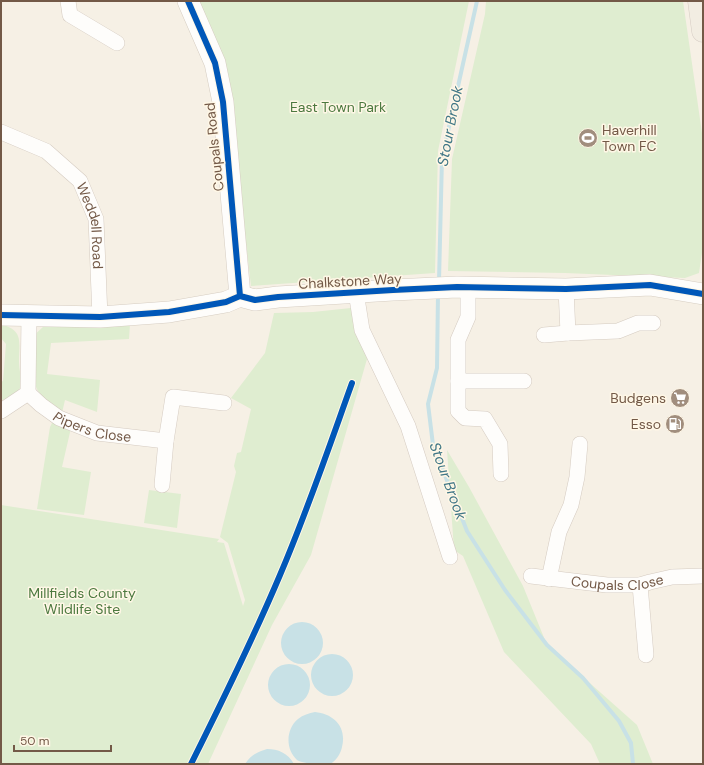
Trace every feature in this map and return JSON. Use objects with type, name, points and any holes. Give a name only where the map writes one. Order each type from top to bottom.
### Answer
[{"type":"main road","points":[[699,1],[703,31]]},
{"type":"street","points":[[68,1],[70,15],[117,43]]},
{"type":"street","name":"Coupals Road","points":[[188,1],[215,63],[222,102],[240,296]]},
{"type":"street","name":"Weddell Road","points":[[1,132],[46,151],[80,181],[96,219],[100,317]]},
{"type":"street","name":"Chalkstone Way","points":[[240,296],[256,300],[278,297],[356,292],[462,287],[566,289],[650,285],[703,294]]},
{"type":"street","points":[[462,287],[468,317],[458,340],[458,411],[465,418],[485,419],[500,444],[501,474]]},
{"type":"street","points":[[566,289],[568,333]]},
{"type":"street","points":[[356,292],[362,330],[408,426],[450,557]]},
{"type":"street","points":[[1,315],[100,317],[169,312],[226,302],[240,296]]},
{"type":"street","points":[[1,411],[28,393],[29,316]]},
{"type":"street","points":[[544,336],[568,333],[618,331],[638,323],[653,323]]},
{"type":"street","points":[[458,381],[524,381]]},
{"type":"street","name":"Pipers Close","points":[[28,393],[41,406],[59,418],[97,433],[166,441]]},
{"type":"street","points":[[162,485],[166,441],[173,397],[224,403]]},
{"type":"street","points":[[549,579],[559,532],[570,505],[577,477],[580,444]]},
{"type":"street","name":"Coupals Close","points":[[531,576],[607,585],[640,585],[672,577],[703,576]]},
{"type":"street","points":[[640,585],[646,655]]},
{"type":"green space","name":"East Town Park","points":[[199,1],[469,1],[438,151],[435,273],[251,286],[225,61]]},
{"type":"green space","points":[[486,1],[683,1],[703,140],[703,246],[699,273],[685,278],[565,273],[448,271],[452,159],[485,14]]},
{"type":"green space","name":"Millfields County Wildlife Site","points":[[351,308],[367,359],[311,555],[272,625],[208,764],[1,764],[1,505],[219,539],[217,542],[224,543],[243,606],[245,600],[228,543],[220,537],[236,472],[234,466],[237,453],[241,452],[251,409],[231,398],[265,353],[274,313],[313,312]]},
{"type":"green space","points":[[1,324],[14,330],[19,338],[21,387],[15,394],[7,399],[1,400],[1,382],[3,381],[6,344],[1,338]]},
{"type":"green space","points":[[130,324],[129,339],[51,343],[47,374],[100,380],[97,412],[65,400],[62,413],[40,394],[34,379],[32,337],[43,327]]},
{"type":"green space","points":[[53,421],[71,428],[62,467],[91,472],[84,515],[37,509],[50,427]]},
{"type":"green space","points":[[447,450],[523,586],[547,645],[637,725],[653,764],[600,764],[591,744],[504,652],[463,556],[454,550]]},
{"type":"green space","points":[[149,490],[181,494],[177,528],[144,523]]},
{"type":"water","points":[[302,622],[317,628],[323,643],[317,658],[302,664],[287,658],[281,643],[287,628]]},
{"type":"water","points":[[332,654],[347,660],[353,675],[347,690],[332,696],[317,690],[311,675],[317,660]]},
{"type":"water","points":[[289,664],[304,670],[310,685],[304,700],[289,706],[274,700],[268,685],[274,670]]},
{"type":"water","points":[[315,712],[322,713],[333,719],[338,723],[343,733],[341,752],[330,764],[313,764],[297,760],[290,750],[288,739],[294,723],[302,716]]},
{"type":"water","points":[[267,749],[286,754],[294,764],[245,764],[254,754]]},
{"type":"waterway","name":"Stour Brook","points":[[439,281],[442,158],[477,1]]},
{"type":"waterway","name":"Stour Brook","points":[[438,294],[437,368],[428,404],[433,445],[467,531],[505,590],[547,645],[583,678],[619,721],[631,743],[633,764]]},
{"type":"cycle path","points":[[188,1],[215,63],[223,102],[240,296]]},
{"type":"cycle path","points":[[1,315],[100,317],[169,312],[226,302],[240,296],[255,300],[278,297],[457,287],[566,289],[650,285],[703,294]]},
{"type":"cycle path","points":[[191,764],[226,694],[270,599],[309,503],[352,383]]},
{"type":"place","name":"Haverhill Town FC","points":[[588,138]]},
{"type":"place","name":"Budgens","points":[[680,398]]},
{"type":"place","name":"Esso","points":[[675,424]]}]
